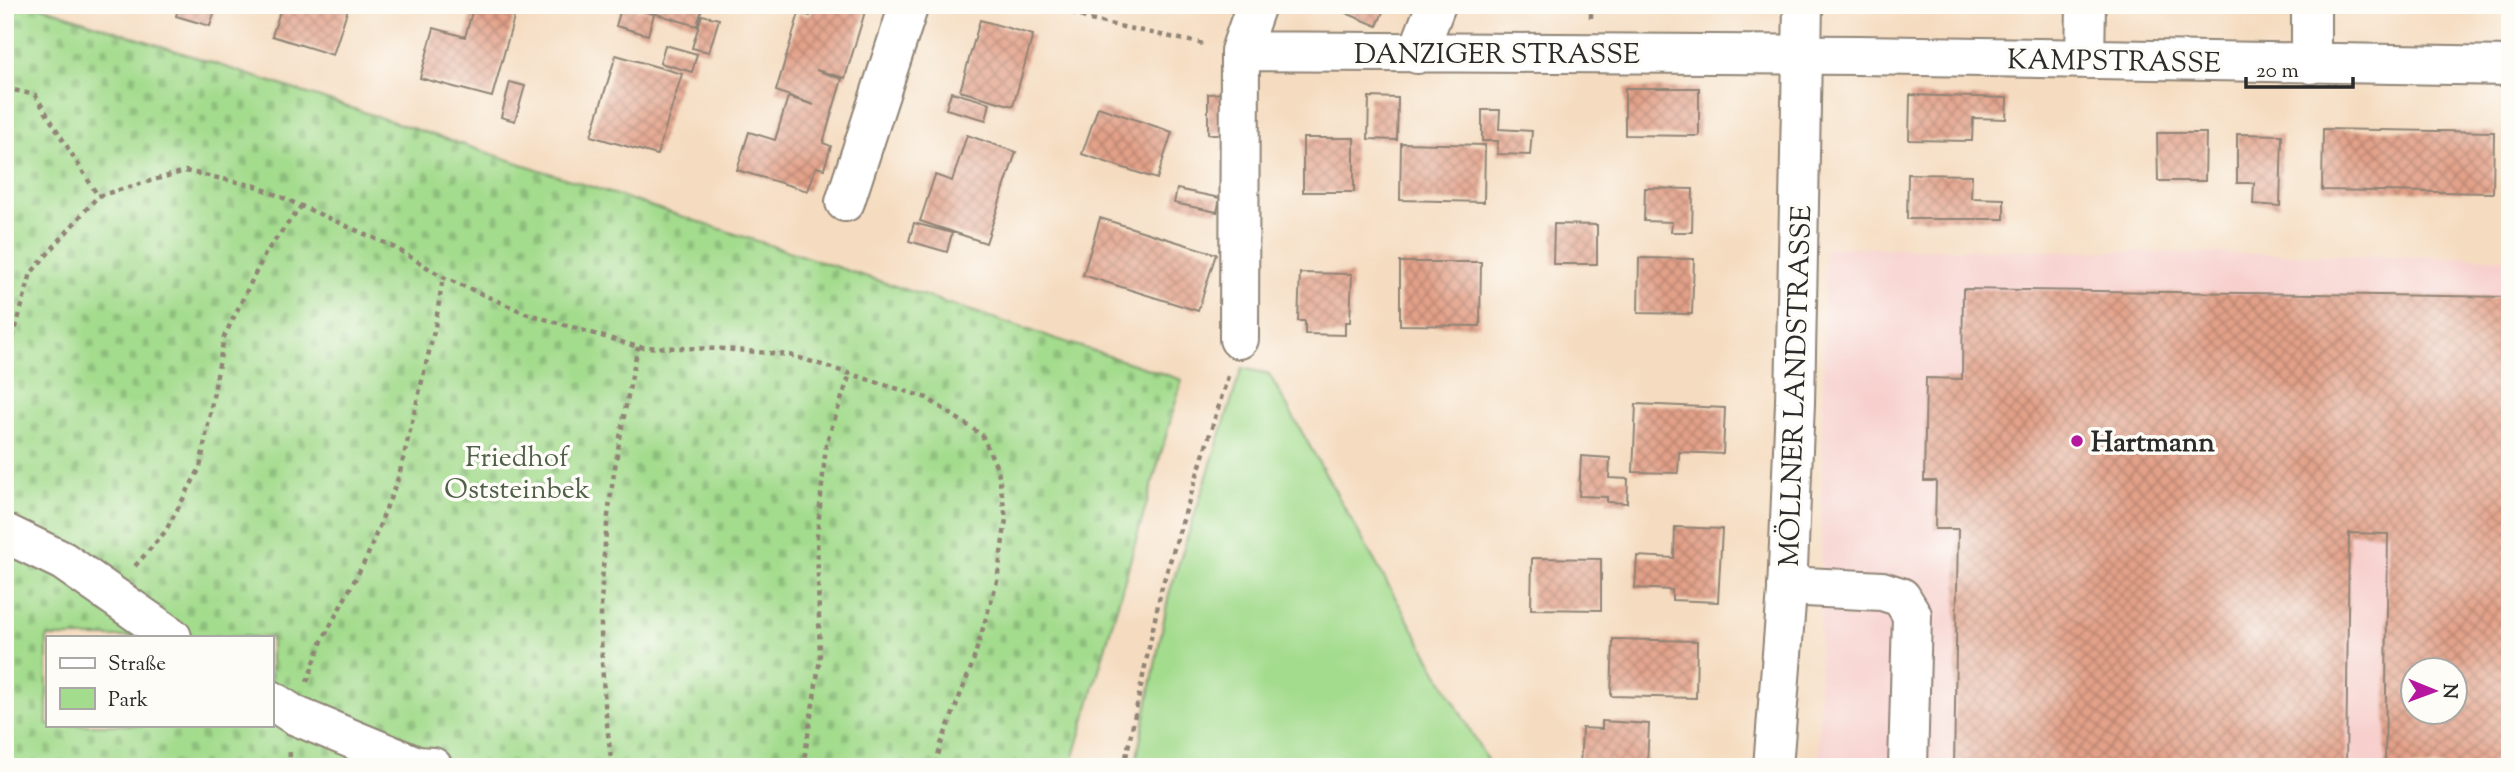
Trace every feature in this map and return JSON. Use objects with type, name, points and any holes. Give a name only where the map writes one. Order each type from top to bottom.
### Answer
[{"type":"street","points":[[845,202],[909,5]]},
{"type":"street","points":[[1239,339],[1240,51],[1256,5]]},
{"type":"street","points":[[1417,54],[1436,5]]},
{"type":"street","name":"MÖLLNER LANDSTRASSE","points":[[1773,767],[1787,586],[1798,322],[1803,5]]},
{"type":"street","points":[[2085,59],[2086,5]]},
{"type":"street","points":[[2311,5],[2312,64]]},
{"type":"street","name":"DANZIGER STRASSE","points":[[1240,51],[1802,54]]},
{"type":"street","name":"KAMPSTRASSE","points":[[1802,54],[2510,66]]},
{"type":"street","points":[[5,533],[64,561],[171,636]]},
{"type":"street","points":[[1787,586],[1882,591],[1901,597],[1912,615],[1908,767]]},
{"type":"street","points":[[283,708],[417,766],[433,767]]},
{"type":"path","points":[[1053,5],[1090,20],[1240,51]]},
{"type":"path","points":[[5,88],[35,95],[98,196]]},
{"type":"path","points":[[5,367],[31,273],[98,196],[185,171],[257,186],[394,247],[443,277],[525,313],[638,347],[725,349],[790,355],[927,398],[982,435],[998,470],[1006,519],[997,581],[972,665],[941,744],[935,767]]},
{"type":"path","points":[[111,593],[165,532],[200,468],[224,337],[266,252],[302,205]]},
{"type":"path","points":[[289,767],[283,708],[367,557],[399,476],[435,327],[443,277]]},
{"type":"path","points":[[1124,767],[1161,590],[1239,339]]},
{"type":"path","points":[[612,767],[605,707],[602,608],[606,541],[616,458],[638,347]]},
{"type":"path","points":[[803,767],[820,659],[817,537],[826,444],[850,373]]},
{"type":"shaded area","points":[[1825,247],[2510,258],[2510,767],[1818,767]]},
{"type":"green space","name":"Friedhof Oststeinbek","points":[[5,5],[36,5],[1182,380],[1071,767],[5,767]]},
{"type":"green space","points":[[1242,368],[1269,374],[1491,767],[1135,767],[1169,594]]},
{"type":"building","points":[[179,5],[217,5],[210,26],[176,16]]},
{"type":"building","points":[[282,5],[349,5],[333,55],[272,36]]},
{"type":"building","points":[[474,5],[515,14],[492,97],[420,78],[434,28],[465,37]]},
{"type":"building","points":[[622,5],[654,14],[648,35],[616,26]]},
{"type":"building","points":[[641,5],[703,5],[697,26],[640,9]]},
{"type":"building","points":[[814,5],[867,5],[845,78],[816,70],[842,79],[823,143],[831,146],[824,169],[816,167],[808,191],[737,170],[749,132],[775,140],[788,97],[814,105],[776,91],[799,13],[810,16]]},
{"type":"building","points":[[1327,5],[1386,5],[1377,26]]},
{"type":"building","points":[[702,15],[719,19],[709,52],[692,48]]},
{"type":"building","points":[[980,20],[1033,35],[1013,106],[960,91]]},
{"type":"building","points":[[665,45],[697,54],[692,72],[660,63]]},
{"type":"building","points":[[616,55],[682,74],[657,155],[591,136]]},
{"type":"building","points":[[510,82],[525,86],[515,121],[501,117]]},
{"type":"building","points":[[1625,88],[1699,88],[1699,136],[1625,135]]},
{"type":"building","points":[[951,92],[990,103],[986,120],[946,109]]},
{"type":"building","points":[[1224,93],[1224,134],[1208,134],[1208,94]]},
{"type":"building","points":[[1910,95],[2007,98],[2006,119],[1973,118],[1972,141],[1909,140]]},
{"type":"building","points":[[1369,97],[1398,98],[1397,140],[1368,139]]},
{"type":"building","points":[[1098,107],[1172,132],[1157,179],[1082,154]]},
{"type":"building","points":[[1482,110],[1500,110],[1499,129],[1532,131],[1530,155],[1497,154],[1498,141],[1482,141]]},
{"type":"building","points":[[2323,129],[2494,132],[2493,193],[2322,190]]},
{"type":"building","points":[[2157,133],[2206,133],[2205,181],[2158,181]]},
{"type":"building","points":[[2237,134],[2282,135],[2280,206],[2253,204],[2254,183],[2237,183]]},
{"type":"building","points":[[967,135],[1016,152],[986,243],[920,221],[935,175],[952,181]]},
{"type":"building","points":[[1303,138],[1354,138],[1354,192],[1303,192]]},
{"type":"building","points":[[1401,143],[1485,145],[1484,202],[1400,200]]},
{"type":"building","points":[[1908,174],[1972,175],[1971,198],[2004,199],[2004,219],[1907,219]]},
{"type":"building","points":[[1645,188],[1693,189],[1692,232],[1671,232],[1672,222],[1644,221]]},
{"type":"building","points":[[1177,189],[1220,198],[1217,212],[1174,203]]},
{"type":"building","points":[[1100,218],[1216,254],[1198,311],[1083,275]]},
{"type":"building","points":[[914,223],[952,233],[947,252],[909,241]]},
{"type":"building","points":[[1554,224],[1597,225],[1597,264],[1553,264]]},
{"type":"building","points":[[1639,258],[1694,259],[1692,314],[1638,313]]},
{"type":"building","points":[[1400,262],[1481,262],[1480,326],[1400,325]]},
{"type":"building","points":[[1300,273],[1352,274],[1350,322],[1345,322],[1345,335],[1305,334],[1305,321],[1298,321]]},
{"type":"building","points":[[1963,289],[2510,297],[2510,767],[2385,767],[2388,534],[2349,533],[2346,767],[1954,767],[1958,529],[1935,529],[1936,481],[1924,481],[1926,378],[1962,379]]},
{"type":"building","points":[[1636,404],[1725,408],[1723,454],[1679,452],[1678,473],[1633,472]]},
{"type":"building","points":[[1581,456],[1610,458],[1609,478],[1628,479],[1627,503],[1607,502],[1607,497],[1579,496]]},
{"type":"building","points":[[1675,527],[1722,529],[1718,602],[1672,600],[1672,590],[1635,588],[1637,556],[1674,558]]},
{"type":"building","points":[[1532,558],[1601,559],[1601,610],[1531,609]]},
{"type":"building","points":[[1613,639],[1697,641],[1696,698],[1611,696]]},
{"type":"building","points":[[1602,721],[1649,724],[1647,767],[1580,767],[1582,728],[1602,729]]},
{"type":"place","name":"Hartmann","points":[[2077,441]]}]
